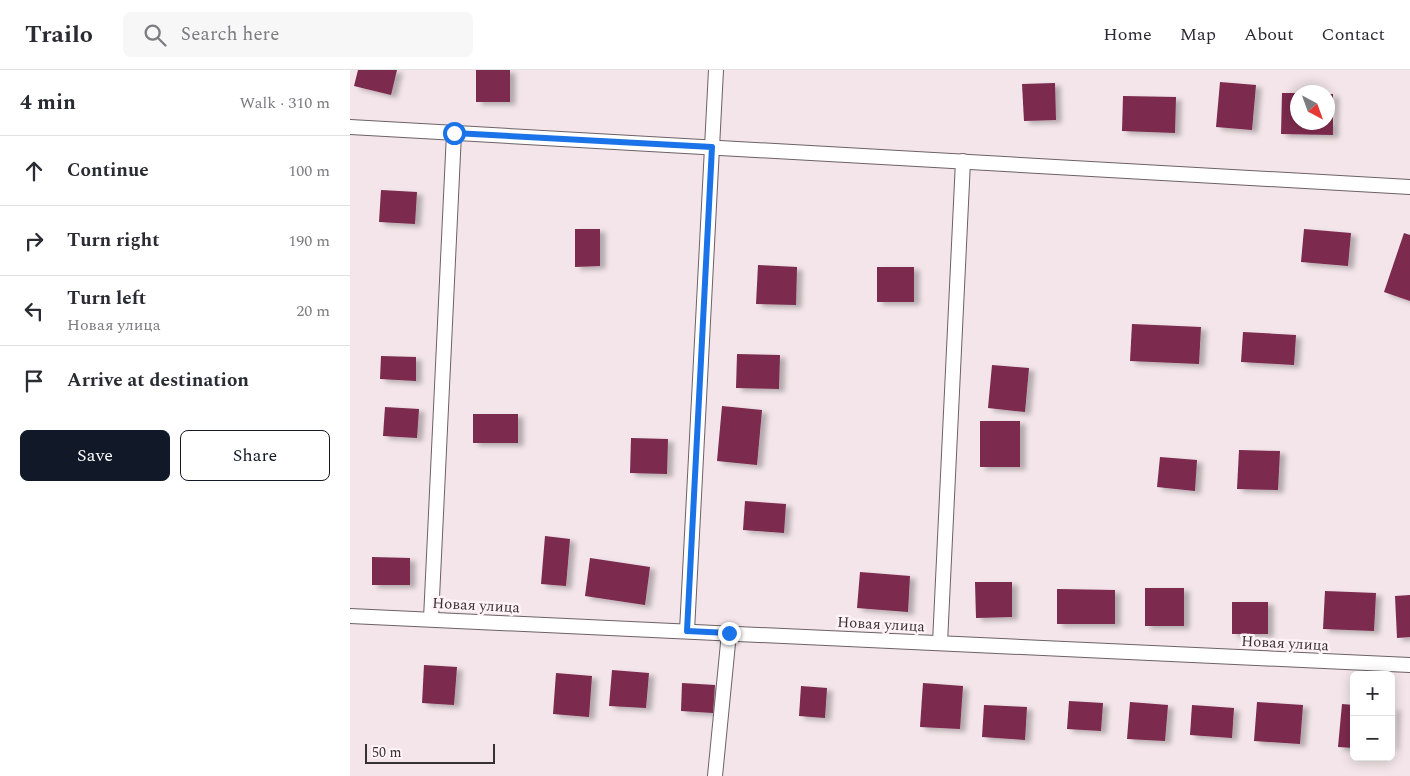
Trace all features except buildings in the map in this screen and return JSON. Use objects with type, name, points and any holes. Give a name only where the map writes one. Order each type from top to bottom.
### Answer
[{"type":"street","points":[[687,631],[716,70]]},
{"type":"street","points":[[350,127],[1410,186]]},
{"type":"street","points":[[431,620],[454,133]]},
{"type":"street","points":[[940,643],[963,162]]},
{"type":"street","name":"Новая улица","points":[[350,616],[1410,665]]},
{"type":"street","points":[[715,776],[729,633]]},
{"type":"route","points":[[454,133],[712,147],[687,631],[729,633]]}]
